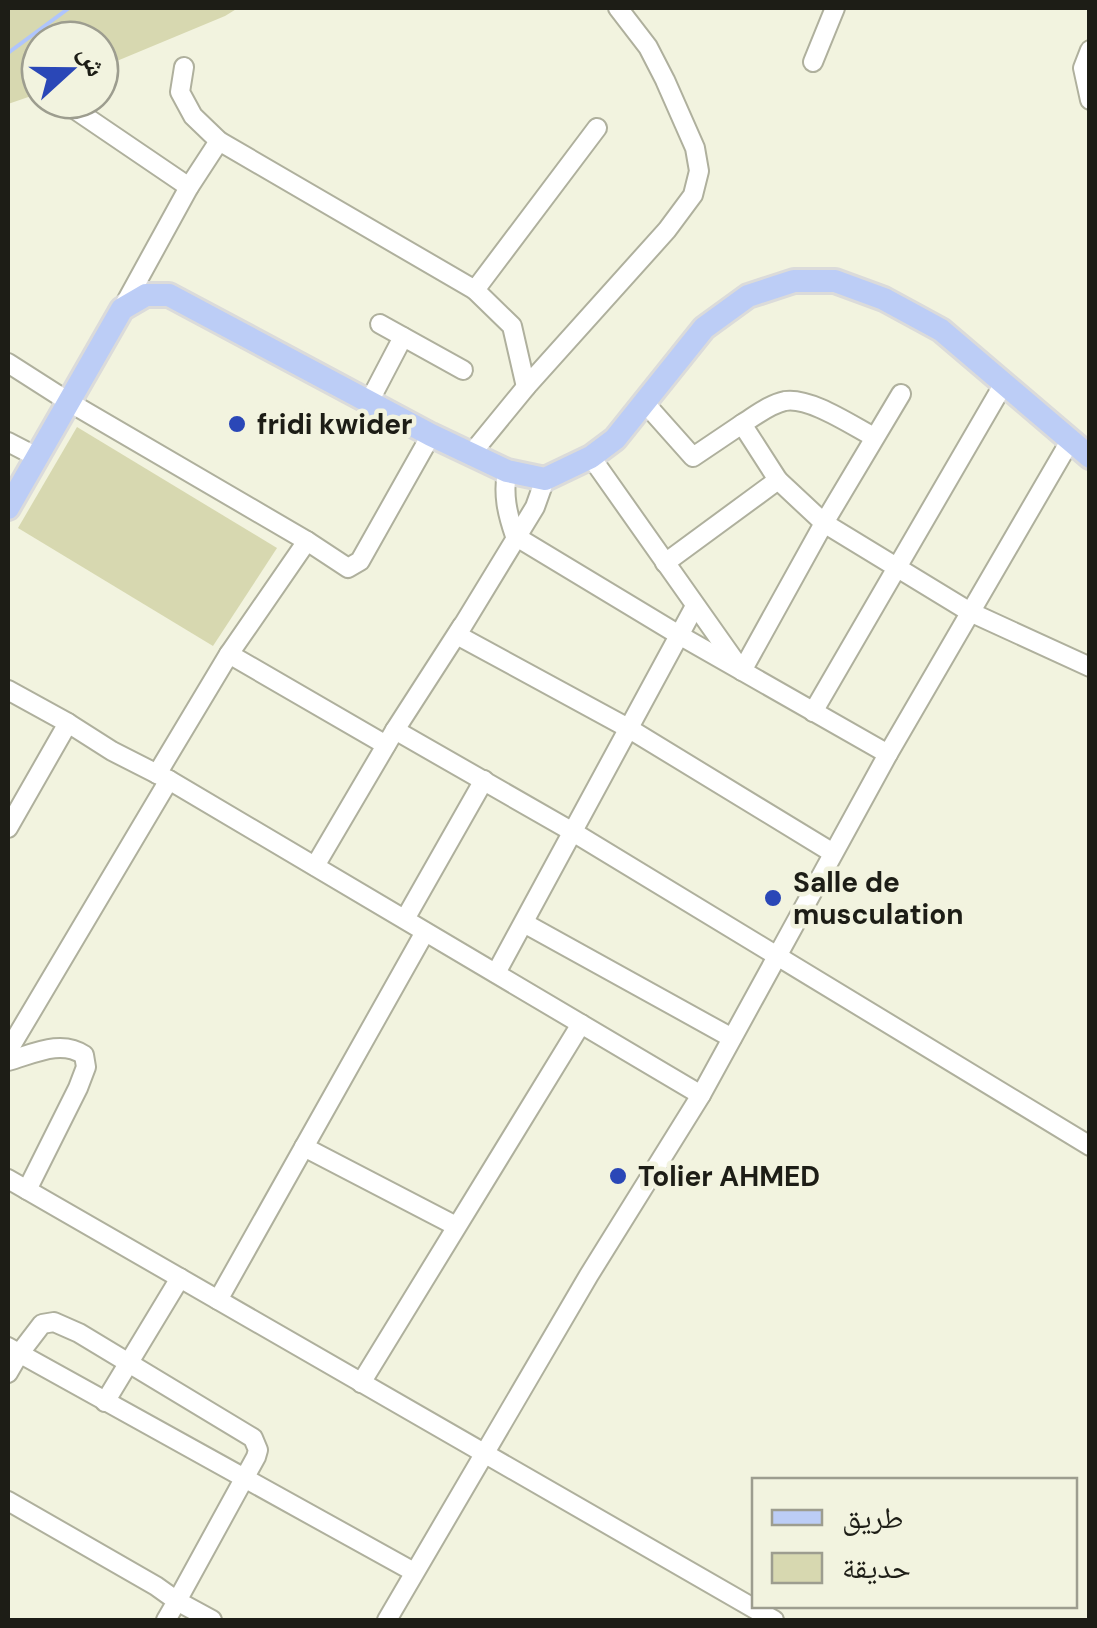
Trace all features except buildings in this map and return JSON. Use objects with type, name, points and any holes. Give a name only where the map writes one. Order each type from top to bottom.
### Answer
[{"type":"main road","points":[[8,508],[122,310],[146,295],[169,295],[430,434],[507,470],[545,478],[591,457],[615,439],[704,328],[748,296],[794,281],[834,281],[884,299],[941,330],[1090,457]]},
{"type":"street","points":[[472,453],[693,195],[699,171],[695,148],[666,80],[618,8]]},
{"type":"street","points":[[812,62],[834,8]]},
{"type":"street","points":[[1090,50],[1083,68],[1090,100]]},
{"type":"street","points":[[184,67],[180,92],[193,116],[219,142],[476,290],[512,326],[526,388]]},
{"type":"street","points":[[90,120],[189,187]]},
{"type":"street","points":[[476,290],[597,128]]},
{"type":"street","points":[[122,310],[189,187],[219,142]]},
{"type":"street","points":[[380,324],[464,370]]},
{"type":"street","points":[[369,402],[403,336]]},
{"type":"street","points":[[8,362],[348,568],[360,561],[430,434]]},
{"type":"street","points":[[813,712],[1003,385]]},
{"type":"street","points":[[742,671],[900,394]]},
{"type":"street","points":[[644,402],[694,457],[766,409],[788,400],[818,406],[874,436]]},
{"type":"street","points":[[742,424],[778,480],[824,523],[970,612],[1090,667]]},
{"type":"street","points":[[387,1620],[589,1275],[701,1095],[888,754],[1070,441]]},
{"type":"street","points":[[8,442],[37,457]]},
{"type":"street","points":[[591,457],[742,671]]},
{"type":"street","points":[[507,470],[506,508],[515,536],[888,754]]},
{"type":"street","points":[[315,866],[390,737],[535,507],[545,478]]},
{"type":"street","points":[[665,563],[778,480]]},
{"type":"street","points":[[8,1051],[229,654],[307,540]]},
{"type":"street","points":[[496,974],[695,606]]},
{"type":"street","points":[[462,626],[457,636],[628,728],[834,854]]},
{"type":"street","points":[[229,654],[390,737],[484,780],[1090,1146]]},
{"type":"street","points":[[8,690],[163,777],[701,1095]]},
{"type":"street","points":[[8,828],[68,723]]},
{"type":"street","points":[[404,919],[484,780]]},
{"type":"street","points":[[524,923],[732,1038]]},
{"type":"street","points":[[218,1300],[425,932]]},
{"type":"street","points":[[361,1382],[581,1024]]},
{"type":"street","points":[[8,1061],[63,1046],[84,1055],[86,1068],[27,1190]]},
{"type":"street","points":[[304,1147],[456,1226]]},
{"type":"street","points":[[8,1179],[752,1607]]},
{"type":"street","points":[[105,1402],[180,1278]]},
{"type":"street","points":[[8,1373],[13,1351],[42,1324],[54,1322],[130,1362],[252,1438],[258,1450],[246,1479],[166,1620]]},
{"type":"street","points":[[13,1351],[414,1572]]},
{"type":"street","points":[[8,1501],[212,1620]]},
{"type":"green space","points":[[8,8],[238,8],[120,60],[120,20],[20,20],[20,100],[8,104]]},
{"type":"green space","points":[[77,427],[277,548],[213,646],[18,528]]},
{"type":"waterway","points":[[8,53],[69,8]]},
{"type":"place","name":"fridi kwider","points":[[237,424]]},
{"type":"place","name":"Salle de musculation","points":[[773,898]]},
{"type":"place","name":"Tolier AHMED","points":[[618,1176]]}]
